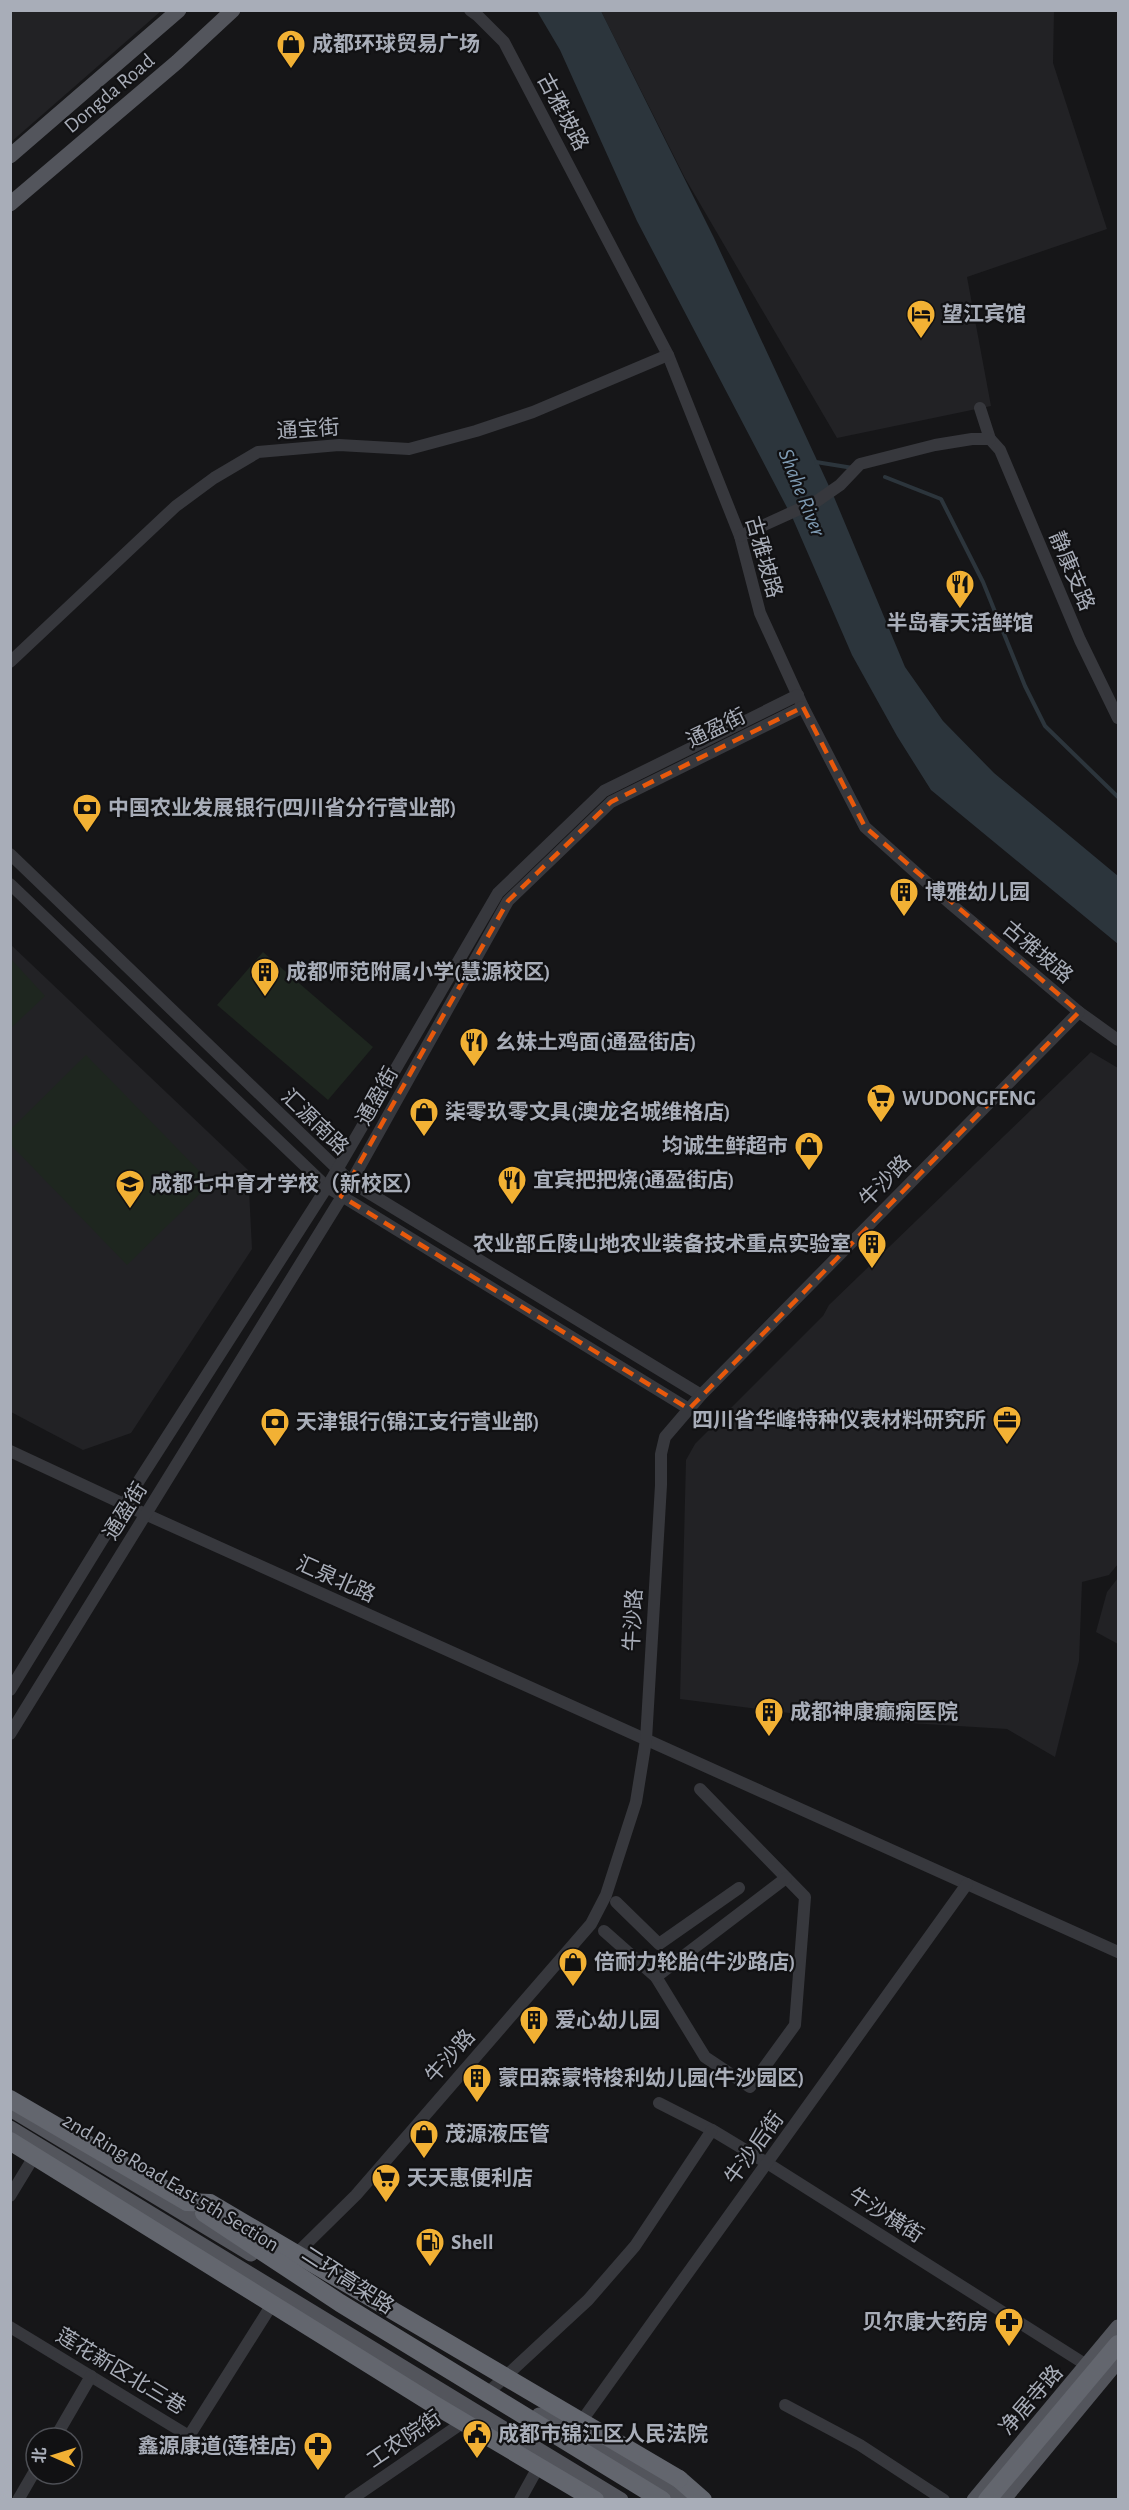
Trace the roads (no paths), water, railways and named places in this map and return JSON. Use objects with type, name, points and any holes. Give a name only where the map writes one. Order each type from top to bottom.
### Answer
[{"type":"highway","name":"二环高架路","points":[[10,2099],[187,2202],[340,2303],[662,2499]]},
{"type":"highway","points":[[10,2141],[433,2404],[595,2499]]},
{"type":"highway","points":[[187,2202],[210,2203],[680,2479],[704,2499]]},
{"type":"highway","points":[[987,2499],[1119,2344]]},
{"type":"highway","points":[[567,2482],[589,2499]]},
{"type":"main road","name":"Dongda Road","points":[[10,156],[179,10]]},
{"type":"main road","name":"Dongda Road","points":[[10,204],[177,62],[233,10]]},
{"type":"main road","name":"2nd Ring Road East 5th Section","points":[[10,2109],[279,2270],[688,2499]]},
{"type":"main road","name":"2nd Ring Road East 5th Section","points":[[10,2128],[621,2499]]},
{"type":"main road","name":"净居寺路","points":[[974,2499],[1119,2327]]},
{"type":"main road","name":"净居寺路","points":[[1003,2499],[1119,2361]]},
{"type":"street","name":"古雅坡路","points":[[470,10],[504,42],[668,355],[740,536],[760,613],[800,701],[865,827],[952,905],[1079,1012],[1119,1040]]},
{"type":"street","name":"通宝街","points":[[10,662],[176,506],[214,478],[258,452],[339,445],[409,449],[476,431],[533,412],[668,355]]},
{"type":"street","name":"静康支路","points":[[980,408],[990,439],[1000,450],[1080,640],[1119,718]]},
{"type":"street","points":[[740,536],[817,501],[840,485],[856,468],[935,445],[972,439],[990,439]]},
{"type":"street","name":"通盈街","points":[[10,1689],[124,1504],[327,1187],[498,893],[604,791],[800,701]]},
{"type":"street","name":"通盈街","points":[[10,1734],[351,1182],[508,901],[611,802],[800,701]]},
{"type":"street","name":"汇源南路","points":[[10,854],[351,1182],[701,1395]]},
{"type":"street","name":"汇源南路","points":[[10,884],[327,1187],[689,1409]]},
{"type":"street","name":"牛沙路","points":[[279,2270],[356,2195],[591,1924],[606,1895],[636,1802],[646,1740],[661,1485],[660,1454],[665,1437],[701,1395],[1079,1012]]},
{"type":"street","name":"汇泉北路","points":[[10,1451],[145,1514],[1119,1952]]},
{"type":"street","points":[[604,1930],[656,1977],[705,2057],[750,2087],[795,2025],[805,1898],[700,1789]]},
{"type":"street","points":[[656,1977],[786,1878]]},
{"type":"street","name":"牛沙后街","points":[[572,2434],[967,1884]]},
{"type":"street","points":[[616,1902],[659,1944],[739,1888]]},
{"type":"street","name":"牛沙横街","points":[[659,2103],[712,2130],[767,2163],[1088,2366]]},
{"type":"street","points":[[492,2389],[588,2300],[635,2246],[712,2130]]},
{"type":"street","points":[[10,2196],[40,2146]]},
{"type":"street","name":"莲花新区北三巷","points":[[10,2327],[189,2436],[280,2292]]},
{"type":"street","points":[[62,2426],[91,2376]]},
{"type":"street","points":[[785,2405],[860,2445],[944,2499]]},
{"type":"street","name":"工农院街","points":[[350,2499],[479,2412]]},
{"type":"street","points":[[520,2499],[546,2453]]},
{"type":"street","points":[[18,2499],[26,2486]]},
{"type":"water","name":"Shahe River","points":[[537,11],[601,11],[714,238],[834,497],[905,667],[943,721],[994,773],[1118,876],[1118,944],[931,790],[897,736],[852,655],[793,519],[637,221],[560,50]]},
{"type":"waterway","name":"Shahe River","points":[[816,462],[853,468]]},
{"type":"waterway","points":[[885,477],[941,499],[983,582],[1025,686],[1045,726],[1118,797]]},
{"type":"place","name":"成都环球贸易广场","points":[[291,70]]},
{"type":"place","name":"望江宾馆","points":[[921,340]]},
{"type":"place","name":"半岛春天活鲜馆","points":[[960,610]]},
{"type":"place","name":"中国农业发展银行(四川省分行营业部)","points":[[87,834]]},
{"type":"place","name":"博雅幼儿园","points":[[904,918]]},
{"type":"place","name":"成都师范附属小学(慧源校区)","points":[[265,998]]},
{"type":"place","name":"幺妹土鸡面(通盈街店)","points":[[474,1068]]},
{"type":"place","name":"WUDONGFENG","points":[[881,1124]]},
{"type":"place","name":"柒零玖零文具(澳龙名城维格店)","points":[[424,1138]]},
{"type":"place","name":"均诚生鲜超市","points":[[809,1172]]},
{"type":"place","name":"宜宾把把烧(通盈街店)","points":[[512,1206]]},
{"type":"place","name":"成都七中育才学校（新校区）","points":[[130,1210]]},
{"type":"place","name":"农业部丘陵山地农业装备技术重点实验室","points":[[872,1270]]},
{"type":"place","name":"四川省华峰特种仪表材料研究所","points":[[1007,1446]]},
{"type":"place","name":"天津银行(锦江支行营业部)","points":[[275,1448]]},
{"type":"place","name":"成都神康癫痫医院","points":[[769,1738]]},
{"type":"place","name":"倍耐力轮胎(牛沙路店)","points":[[573,1988]]},
{"type":"place","name":"爱心幼儿园","points":[[534,2046]]},
{"type":"place","name":"蒙田森蒙特梭利幼儿园(牛沙园区)","points":[[477,2104]]},
{"type":"place","name":"茂源液压管","points":[[424,2160]]},
{"type":"place","name":"天天惠便利店","points":[[386,2204]]},
{"type":"place","name":"Shell","points":[[430,2268]]},
{"type":"place","name":"贝尔康大药房","points":[[1009,2348]]},
{"type":"place","name":"成都市锦江区人民法院","points":[[477,2460]]},
{"type":"place","name":"鑫源康道(莲桂店)","points":[[318,2472]]}]
